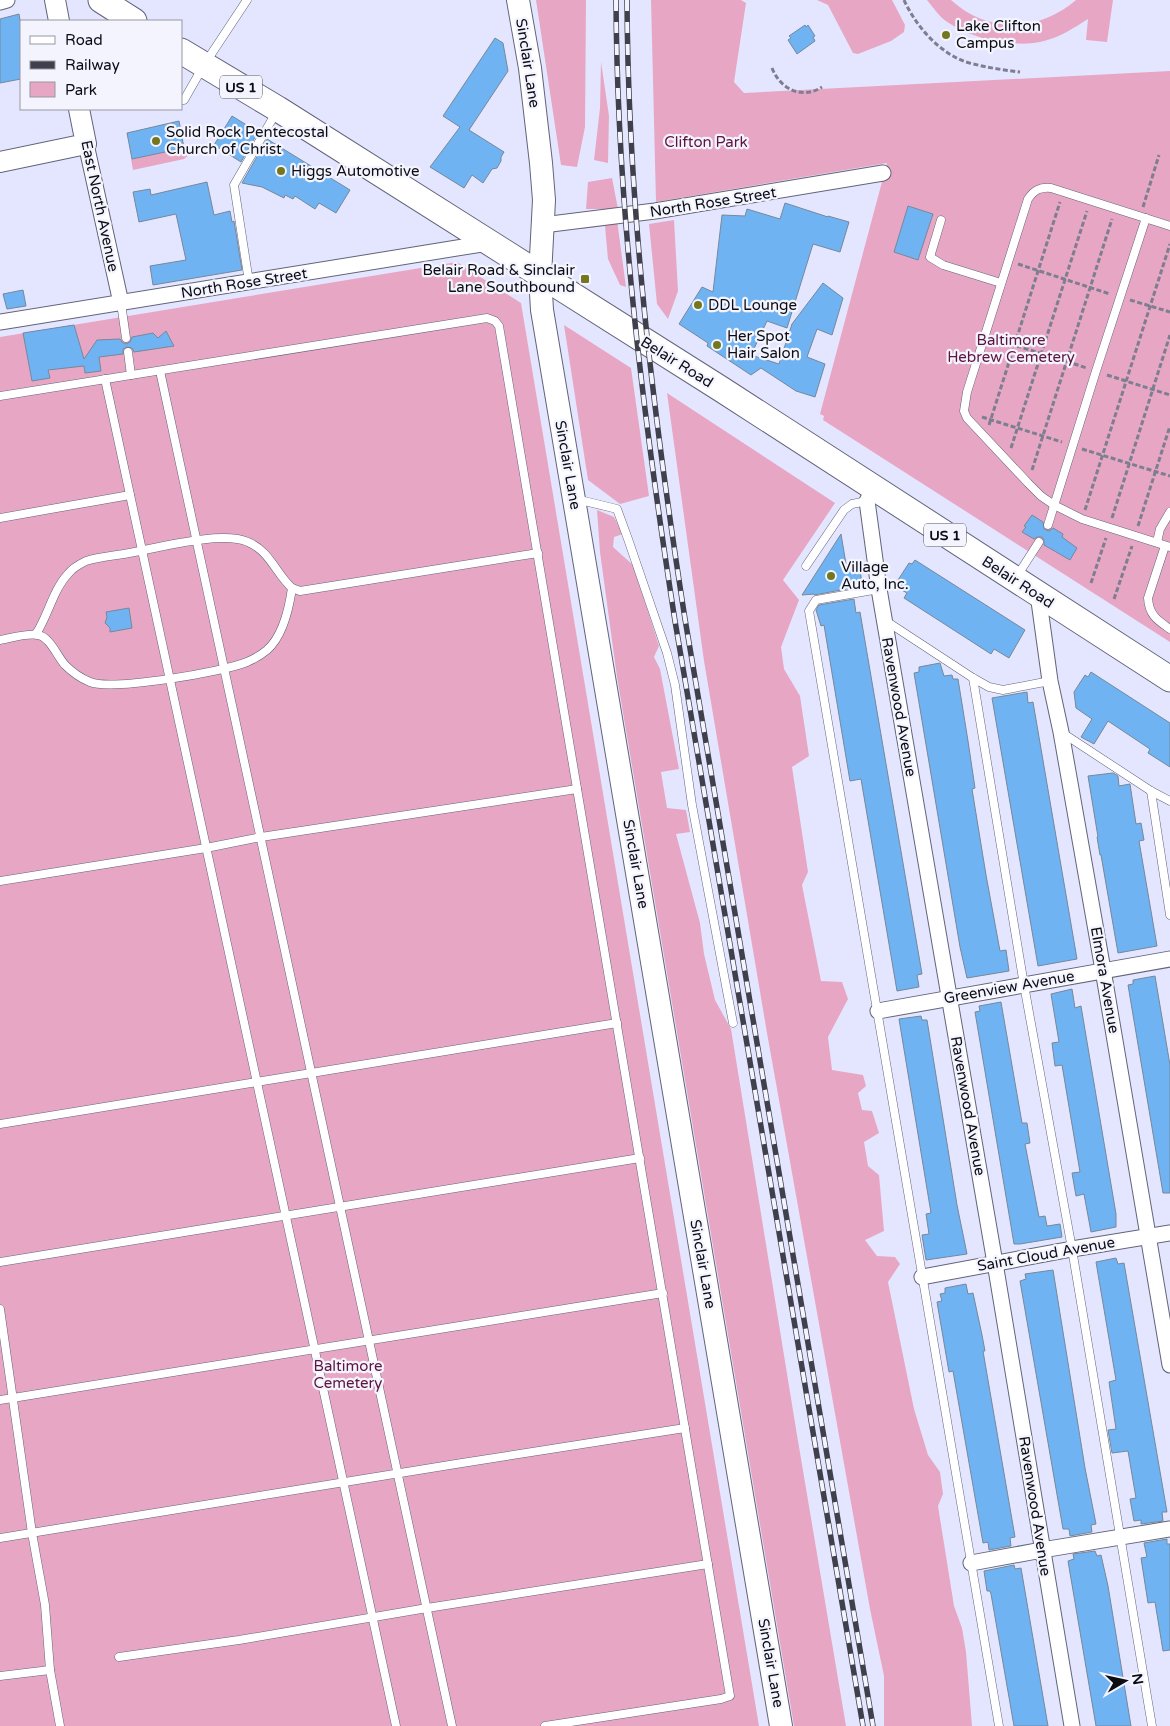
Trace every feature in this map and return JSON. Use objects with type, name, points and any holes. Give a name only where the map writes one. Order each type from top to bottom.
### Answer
[{"type":"main road","name":"Sinclair Lane","points":[[518,0],[536,116],[544,200],[540,276],[542,310],[781,1726]]},
{"type":"main road","name":"Belair Road","points":[[182,52],[721,389],[871,494],[1038,594],[1170,679]]},
{"type":"street","points":[[0,2],[8,0]]},
{"type":"street","points":[[55,0],[60,20]]},
{"type":"street","name":"East North Avenue","points":[[78,110],[121,303]]},
{"type":"street","points":[[0,162],[86,144]]},
{"type":"street","name":"North Rose Street","points":[[543,225],[674,208],[882,174]]},
{"type":"street","name":"North Rose Street","points":[[0,322],[488,243]]},
{"type":"street","name":"Ravenwood Avenue","points":[[871,494],[879,589],[884,620],[995,1263],[1072,1726]]},
{"type":"street","name":"Elmora Avenue","points":[[1038,594],[1050,681],[1061,732],[1103,970],[1170,1365]]},
{"type":"street","name":"Greenview Avenue","points":[[878,1011],[1170,959]]},
{"type":"street","name":"Saint Cloud Avenue","points":[[922,1277],[1170,1233]]},
{"type":"street","points":[[971,1563],[1170,1529]]},
{"type":"lane","points":[[182,100],[184,100],[204,65],[247,0]]},
{"type":"lane","points":[[249,282],[234,185],[278,110]]},
{"type":"lane","points":[[1170,226],[1063,192],[1044,188],[1032,193],[1028,199],[965,398],[964,411],[967,418],[1040,496],[1082,519],[1167,546],[1148,598],[1148,606],[1155,619],[1170,628]]},
{"type":"lane","points":[[1048,525],[1143,218]]},
{"type":"lane","points":[[941,220],[930,257],[943,265],[1001,283]]},
{"type":"lane","points":[[121,303],[126,338]]},
{"type":"lane","points":[[0,396],[487,318],[495,320],[499,326],[730,1696],[721,1699],[545,1726]]},
{"type":"lane","points":[[128,352],[131,375]]},
{"type":"lane","points":[[160,370],[452,1726]]},
{"type":"lane","points":[[105,379],[396,1726]]},
{"type":"lane","points":[[806,566],[844,510],[871,494]]},
{"type":"lane","points":[[0,518],[130,495]]},
{"type":"lane","points":[[574,499],[617,510],[667,653],[675,685],[692,805],[733,1023]]},
{"type":"lane","points":[[1157,542],[1160,529],[1170,512]]},
{"type":"lane","points":[[36,634],[62,582],[74,568],[93,559],[197,541],[224,539],[248,542],[267,555],[286,582],[292,588],[300,591],[538,553]]},
{"type":"lane","points":[[1015,580],[1038,542]]},
{"type":"lane","points":[[0,640],[36,634],[44,637],[65,665],[76,675],[98,684],[123,684],[169,678],[224,668],[248,662],[257,657],[274,643],[285,620],[292,588]]},
{"type":"lane","points":[[879,589],[816,600],[809,611],[999,1726]]},
{"type":"lane","points":[[884,620],[989,687],[1003,690],[1050,681]]},
{"type":"lane","points":[[973,678],[1152,1726]]},
{"type":"lane","points":[[1061,732],[1151,791],[1170,801]]},
{"type":"lane","points":[[0,882],[261,837],[577,789]]},
{"type":"lane","points":[[1151,791],[1170,914]]},
{"type":"lane","points":[[0,1124],[617,1023]]},
{"type":"lane","points":[[0,1262],[640,1158]]},
{"type":"lane","points":[[0,1400],[663,1293]]},
{"type":"lane","points":[[0,1309],[32,1533],[45,1605],[50,1670],[60,1726]]},
{"type":"lane","points":[[0,1538],[685,1428]]},
{"type":"lane","points":[[119,1657],[708,1564]]},
{"type":"lane","points":[[0,1676],[50,1670]]},
{"type":"path","points":[[904,0],[924,32],[939,46],[964,61],[1020,72]]},
{"type":"path","points":[[772,68],[774,74],[785,87],[800,92],[813,92],[822,86]]},
{"type":"path","points":[[1143,218],[1159,155]]},
{"type":"path","points":[[985,438],[1063,192]]},
{"type":"path","points":[[1007,460],[1090,201]]},
{"type":"path","points":[[1028,483],[1115,209]]},
{"type":"path","points":[[1082,519],[1170,244]]},
{"type":"path","points":[[1008,261],[1170,312]]},
{"type":"path","points":[[1090,582],[1170,335]]},
{"type":"path","points":[[985,336],[1170,395]]},
{"type":"path","points":[[1114,598],[1170,426]]},
{"type":"green space","points":[[536,0],[586,0],[585,127],[577,167],[561,165]]},
{"type":"green space","name":"Baltimore Hebrew Cemetery","points":[[651,0],[741,0],[746,3],[734,82],[744,93],[1170,71],[1170,642],[823,420],[824,416],[820,414],[887,163],[656,202]]},
{"type":"green space","points":[[817,0],[892,0],[905,25],[904,32],[891,41],[858,54],[853,53],[828,5]]},
{"type":"green space","points":[[927,0],[951,0],[965,11],[981,19],[1014,25],[1046,18],[1062,11],[1076,0],[1113,0],[1107,42],[1086,40],[1088,19],[1067,32],[1050,39],[1019,44],[991,40],[964,31],[942,18]]},
{"type":"green space","points":[[601,62],[609,116],[608,163],[594,160],[600,108]]},
{"type":"green space","points":[[185,147],[190,154],[184,159],[133,170],[131,159]]},
{"type":"green space","points":[[612,178],[618,209],[586,209],[588,182]]},
{"type":"green space","points":[[617,220],[626,287],[620,285],[608,259],[605,226],[580,229],[592,221]]},
{"type":"green space","points":[[674,220],[678,291],[668,319],[657,304],[649,224]]},
{"type":"green space","name":"Baltimore Cemetery","points":[[457,262],[521,303],[759,1726],[0,1726],[0,337]]},
{"type":"green space","points":[[564,325],[631,368],[649,496],[620,504],[588,480]]},
{"type":"green space","points":[[667,393],[835,503],[783,580],[799,600],[781,647],[784,669],[800,696],[809,756],[792,767],[808,872],[802,885],[821,981],[842,982],[848,999],[828,1037],[832,1070],[863,1075],[866,1086],[858,1093],[862,1110],[872,1111],[879,1133],[864,1142],[868,1166],[879,1175],[884,1231],[865,1240],[877,1256],[895,1257],[900,1264],[888,1282],[914,1409],[928,1455],[940,1472],[943,1494],[938,1506],[954,1606],[962,1628],[966,1652],[972,1726],[884,1726],[884,1676],[870,1609],[767,1033],[704,661]]},
{"type":"green space","points":[[597,510],[614,517],[623,534],[614,537],[613,547],[633,565],[659,646],[654,657],[660,669],[679,769],[661,772],[667,808],[686,810],[690,832],[676,834],[700,923],[704,954],[715,1000],[731,1029],[846,1726],[794,1726],[617,677],[600,552]]},
{"type":"building","points":[[19,14],[20,79],[0,83],[0,19]]},
{"type":"building","points":[[805,25],[806,27],[808,25],[815,36],[813,37],[815,41],[797,54],[788,40],[791,38],[789,36]]},
{"type":"building","points":[[495,38],[503,43],[508,71],[469,130],[504,152],[497,168],[492,169],[483,183],[472,175],[464,188],[430,167],[460,127],[443,116]]},
{"type":"building","points":[[232,116],[258,132],[241,162],[214,145]]},
{"type":"building","name":"Solid Rock Pentecostal Church of Christ","points":[[179,121],[184,148],[132,159],[127,133]]},
{"type":"building","name":"Higgs Automotive","points":[[267,139],[350,190],[336,213],[319,203],[315,209],[295,196],[293,199],[285,195],[284,198],[262,187],[242,183]]},
{"type":"building","points":[[207,182],[214,215],[230,211],[232,222],[234,221],[242,270],[153,285],[150,266],[186,260],[176,214],[139,222],[133,192],[150,189],[151,195]]},
{"type":"building","points":[[785,203],[849,222],[840,252],[813,244],[787,328],[767,321],[751,355],[779,364],[792,324],[823,283],[843,298],[832,335],[817,329],[807,357],[825,364],[815,397],[796,391],[761,368],[751,375],[707,346],[708,343],[679,324],[702,287],[713,292],[722,215],[745,216],[747,209],[780,219]]},
{"type":"building","points":[[908,206],[933,214],[918,260],[894,252]]},
{"type":"building","points":[[23,290],[26,306],[7,309],[3,294]]},
{"type":"building","points":[[74,325],[84,359],[97,340],[120,339],[126,344],[130,342],[132,337],[153,333],[158,338],[166,331],[174,346],[134,352],[132,348],[127,347],[123,349],[123,354],[99,357],[101,371],[85,373],[84,366],[48,370],[50,378],[32,381],[23,333]]},
{"type":"building","points":[[1032,515],[1043,522],[1044,529],[1049,531],[1053,528],[1063,534],[1062,537],[1077,548],[1070,560],[1044,545],[1042,537],[1034,539],[1022,532]]},
{"type":"building","name":"Village Auto, Inc.","points":[[841,534],[846,564],[859,562],[862,584],[852,588],[814,595],[802,595]]},
{"type":"building","points":[[915,560],[1025,630],[1009,658],[994,649],[991,654],[904,598],[907,593],[900,589],[898,580],[909,563],[912,564]]},
{"type":"building","points":[[854,599],[856,613],[860,612],[922,974],[917,975],[919,987],[897,991],[861,779],[850,781],[824,625],[821,626],[816,610],[819,605]]},
{"type":"building","points":[[129,608],[132,628],[110,632],[110,628],[105,623],[106,612]]},
{"type":"building","points":[[940,663],[944,676],[952,675],[953,679],[958,679],[975,788],[972,789],[986,875],[1000,951],[1006,950],[1009,971],[967,978],[960,947],[914,673],[919,672],[919,667]]},
{"type":"building","points":[[1091,672],[1170,723],[1170,767],[1148,753],[1150,749],[1108,721],[1094,744],[1081,737],[1092,719],[1076,708],[1074,692],[1085,675],[1088,677]]},
{"type":"building","points":[[1027,692],[1028,703],[1033,702],[1077,959],[1038,966],[992,698]]},
{"type":"building","points":[[1113,773],[1118,776],[1119,786],[1130,784],[1136,824],[1141,823],[1144,840],[1139,841],[1157,946],[1118,953],[1088,776]]},
{"type":"building","points":[[1155,976],[1170,1065],[1170,1193],[1163,1193],[1128,985],[1133,984],[1133,980]]},
{"type":"building","points":[[1072,989],[1075,1008],[1081,1006],[1116,1214],[1116,1227],[1091,1232],[1084,1194],[1076,1196],[1072,1173],[1080,1172],[1062,1065],[1055,1066],[1052,1043],[1059,1042],[1051,994]]},
{"type":"building","points":[[1001,1002],[1022,1123],[1027,1123],[1030,1143],[1025,1144],[1039,1217],[1045,1216],[1047,1226],[1060,1224],[1062,1237],[1014,1244],[975,1012],[980,1011],[979,1006]]},
{"type":"building","points":[[921,1016],[922,1020],[927,1020],[957,1205],[967,1254],[926,1260],[922,1235],[929,1234],[926,1214],[931,1213],[899,1019]]},
{"type":"building","points":[[1116,1258],[1118,1264],[1124,1263],[1167,1512],[1162,1512],[1163,1521],[1141,1524],[1141,1520],[1134,1521],[1130,1499],[1136,1498],[1128,1451],[1112,1453],[1108,1430],[1116,1429],[1109,1382],[1116,1380],[1096,1262]]},
{"type":"building","points":[[1053,1270],[1096,1524],[1091,1525],[1092,1532],[1070,1536],[1069,1529],[1063,1529],[1020,1281],[1026,1279],[1025,1274]]},
{"type":"building","points":[[966,1284],[968,1294],[973,1293],[982,1335],[985,1351],[983,1351],[1015,1537],[1010,1538],[1011,1546],[989,1550],[988,1542],[983,1543],[953,1371],[949,1372],[937,1302],[942,1301],[940,1294],[945,1293],[945,1288]]},
{"type":"building","points":[[1167,1539],[1167,1544],[1170,1544],[1170,1650],[1163,1651],[1155,1602],[1148,1603],[1141,1558],[1147,1557],[1144,1543]]},
{"type":"building","points":[[1095,1551],[1097,1556],[1101,1555],[1108,1586],[1131,1726],[1096,1726],[1068,1561],[1074,1559],[1073,1554]]},
{"type":"building","points":[[1014,1565],[1015,1569],[1021,1568],[1048,1726],[1014,1726],[991,1594],[990,1591],[987,1591],[984,1571]]},
{"type":"railway","points":[[616,0],[621,156],[627,234],[634,312],[663,544],[863,1726]]},
{"type":"railway","points":[[627,0],[628,78],[637,233],[644,311],[673,542],[873,1726]]},
{"type":"place","name":"Lake Clifton Campus","points":[[946,35]]},
{"type":"place","name":"Solid Rock Pentecostal Church of Christ","points":[[156,141]]},
{"type":"place","name":"Higgs Automotive","points":[[281,171]]},
{"type":"place","name":"Belair Road & Sinclair Lane Southbound","points":[[585,279]]},
{"type":"place","name":"DDL Lounge","points":[[698,305]]},
{"type":"place","name":"Her Spot Hair Salon","points":[[717,345]]},
{"type":"place","name":"Village Auto, Inc.","points":[[831,576]]},
{"type":"park label","name":"Clifton Park","points":[[706,142]]}]
